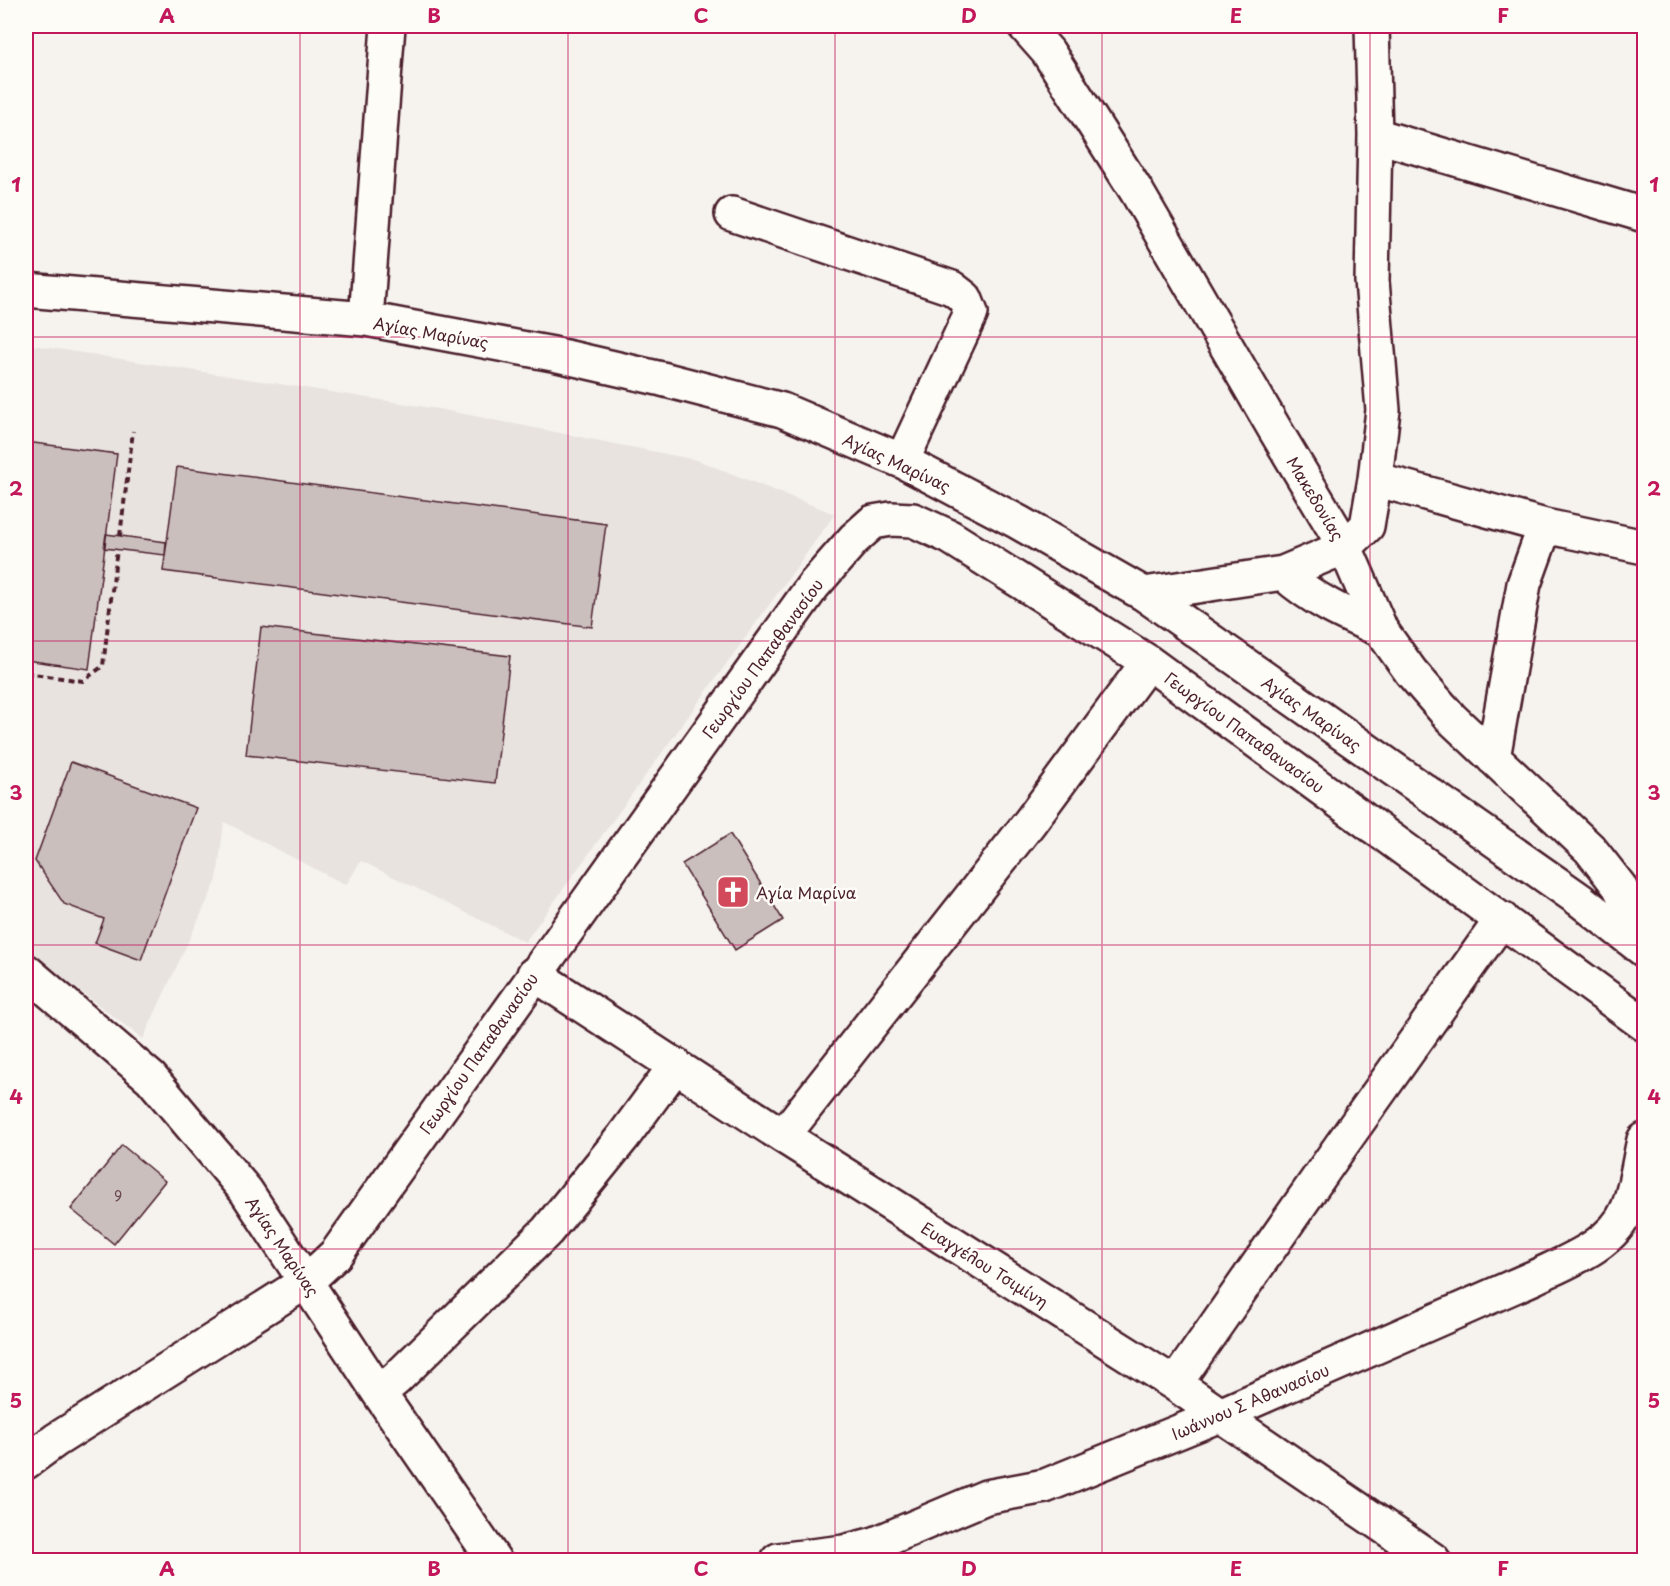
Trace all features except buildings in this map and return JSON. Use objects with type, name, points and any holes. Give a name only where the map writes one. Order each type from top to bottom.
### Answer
[{"type":"street","points":[[366,320],[388,26]]},
{"type":"street","name":"Μακεδονίας","points":[[1025,26],[1048,52],[1137,192],[1345,547],[1381,630],[1411,672],[1451,718],[1590,849],[1620,886],[1644,936]]},
{"type":"street","points":[[1144,594],[1283,573],[1345,547],[1367,526],[1383,410],[1372,281],[1375,135],[1372,26]]},
{"type":"street","points":[[1375,135],[1644,215]]},
{"type":"street","points":[[732,214],[952,288],[965,298],[971,313],[903,461]]},
{"type":"street","name":"Αγίας Μαρίνας","points":[[26,290],[366,320],[553,354],[782,410],[903,461],[1018,522],[1144,594],[1580,900],[1644,950]]},
{"type":"street","points":[[1375,479],[1545,526],[1644,547]]},
{"type":"street","name":"Γεωργίου Παπαθανασίου","points":[[26,1462],[56,1440],[307,1281],[336,1254],[813,586],[854,539],[873,522],[891,519],[913,520],[950,537],[1149,662],[1644,1024]]},
{"type":"street","points":[[1494,758],[1524,585],[1545,526]]},
{"type":"street","points":[[1283,573],[1303,591],[1381,630]]},
{"type":"street","points":[[783,1136],[1030,822],[1149,662]]},
{"type":"street","points":[[1175,1384],[1340,1146],[1502,919]]},
{"type":"street","name":"Αγίας Μαρίνας","points":[[26,971],[151,1078],[246,1191],[379,1393],[494,1560]]},
{"type":"street","name":"Ευαγγέλου Τσιμίνη","points":[[534,974],[783,1136],[1175,1384],[1424,1559]]},
{"type":"street","points":[[379,1393],[547,1231],[623,1137],[676,1065]]},
{"type":"street","name":"Ιωάννου Σ Αθανασίου","points":[[778,1560],[844,1551],[874,1544],[986,1497],[1045,1486],[1220,1415],[1535,1277],[1584,1253],[1618,1226],[1628,1209],[1644,1140]]},
{"type":"path","points":[[120,536],[133,431]]},
{"type":"path","points":[[26,673],[83,681],[103,666],[117,549]]},
{"type":"shaded area","points":[[26,344],[439,409],[697,460],[835,514],[525,942],[361,861],[346,885],[224,822],[217,880],[143,1039],[26,950]]},
{"type":"place","name":"Αγία Μαρίνα","points":[[733,892]]}]
